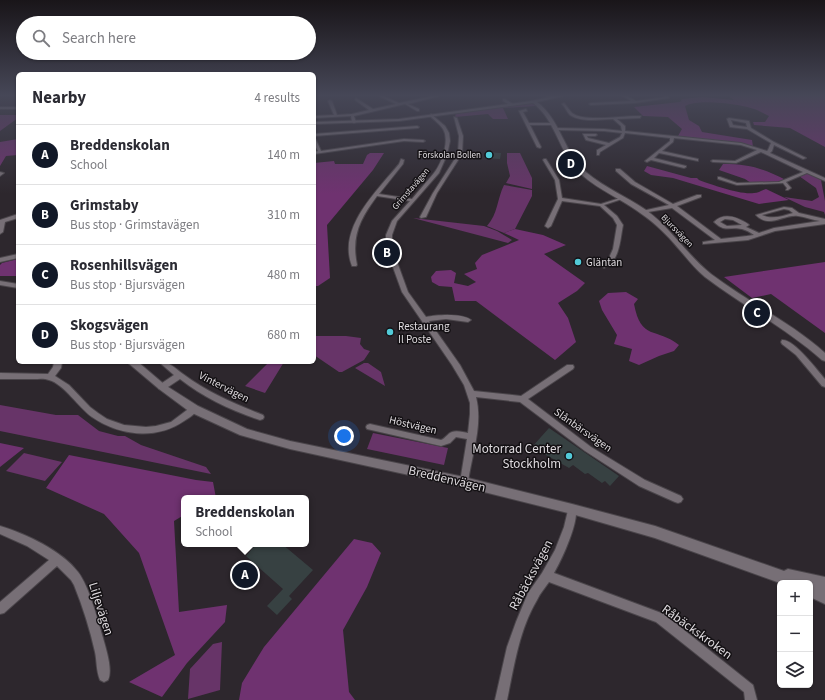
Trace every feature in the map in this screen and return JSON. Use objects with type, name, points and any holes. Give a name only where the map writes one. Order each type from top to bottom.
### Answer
[{"type":"street","points":[[316,135],[396,129]]},
{"type":"street","name":"Grimstavägen","points":[[445,129],[448,141],[447,152],[437,172],[395,221],[389,236],[389,248],[405,292],[463,374],[472,394],[474,412],[472,437],[464,482]]},
{"type":"street","points":[[423,217],[435,194],[460,154],[461,136],[459,129]]},
{"type":"street","points":[[530,129],[539,147]]},
{"type":"street","name":"Bjursvägen","points":[[555,129],[572,161],[582,173],[644,212],[670,235],[693,262],[707,275],[793,333],[825,358]]},
{"type":"street","points":[[583,129],[623,131],[741,144],[761,150],[825,180]]},
{"type":"street","points":[[750,129],[773,143],[804,158]]},
{"type":"street","points":[[598,154],[598,151],[623,136],[623,131]]},
{"type":"street","points":[[595,135],[584,134],[587,140],[608,144]]},
{"type":"street","points":[[672,137],[672,141],[649,160],[684,167]]},
{"type":"street","points":[[316,153],[404,140],[423,141]]},
{"type":"street","points":[[766,153],[770,151],[773,143]]},
{"type":"street","points":[[316,144],[320,152]]},
{"type":"street","points":[[713,161],[736,162],[761,150]]},
{"type":"street","points":[[659,152],[697,160]]},
{"type":"street","points":[[454,153],[460,154]]},
{"type":"street","points":[[354,265],[351,250],[353,233],[360,216],[401,164],[402,160]]},
{"type":"street","points":[[545,160],[557,180],[560,199],[548,226]]},
{"type":"street","points":[[618,170],[633,183],[673,206],[720,241]]},
{"type":"street","points":[[720,178],[730,182],[746,185],[784,182],[806,172]]},
{"type":"street","points":[[784,182],[789,188],[788,189]]},
{"type":"street","points":[[377,195],[412,200]]},
{"type":"street","points":[[644,212],[673,206],[699,196]]},
{"type":"street","points":[[560,199],[601,205],[622,198]]},
{"type":"street","points":[[601,205],[615,216],[620,225],[617,243],[612,259],[604,266]]},
{"type":"street","points":[[797,214],[766,219],[760,217],[758,214],[784,208],[790,209],[797,214],[825,221]]},
{"type":"street","points":[[0,232],[1,219],[16,216]]},
{"type":"street","points":[[705,243],[759,235],[774,230],[825,221]]},
{"type":"street","points":[[742,227],[759,235]]},
{"type":"street","points":[[0,260],[16,256]]},
{"type":"street","points":[[0,283],[16,286]]},
{"type":"street","points":[[424,320],[432,318],[456,318],[468,320]]},
{"type":"street","points":[[784,342],[798,353],[825,384]]},
{"type":"street","points":[[50,377],[57,368],[58,364]]},
{"type":"street","name":"Breddenvägen","points":[[134,364],[162,387],[194,409],[244,432],[290,445],[464,482],[572,509],[655,532],[788,580]]},
{"type":"street","name":"Vintervägen","points":[[165,364],[179,376],[209,394],[260,417]]},
{"type":"street","points":[[472,394],[522,399],[570,367]]},
{"type":"street","points":[[0,376],[50,377],[58,380],[72,391],[87,409],[96,416],[112,424],[137,431],[166,427],[194,409]]},
{"type":"street","points":[[162,387],[179,376]]},
{"type":"street","name":"Slånbärsvägen","points":[[522,399],[588,449],[642,483],[678,499]]},
{"type":"street","name":"Höstvägen","points":[[370,427],[441,443],[447,441],[454,434],[472,437]]},
{"type":"street","name":"Råbäcksvägen","points":[[501,700],[516,634],[532,597],[546,576],[566,536],[572,509]]},
{"type":"street","name":"Liljevägen","points":[[0,530],[12,534],[57,559],[76,577],[85,598],[102,658],[104,676]]},
{"type":"street","points":[[0,609],[57,559]]},
{"type":"street","name":"Breddenvägen","points":[[775,574],[825,584]]},
{"type":"street","name":"Råbäckskroken","points":[[546,576],[660,618],[749,689],[752,700]]},
{"type":"street","points":[[813,591],[825,597]]},
{"type":"shaded area","points":[[682,129],[700,129],[702,132],[752,140],[753,147],[724,141],[678,136]]},
{"type":"shaded area","points":[[791,129],[825,129],[825,147]]},
{"type":"shaded area","points":[[16,139],[16,155],[6,156],[0,166],[0,142]]},
{"type":"shaded area","points":[[370,153],[384,153],[373,170],[327,225],[330,278],[316,286],[316,163],[334,161],[335,164],[363,164],[367,155]]},
{"type":"shaded area","points":[[507,153],[520,153],[532,178],[532,189],[506,183],[510,176],[507,163]]},
{"type":"shaded area","points":[[723,164],[755,168],[770,172],[786,180],[778,182],[751,183],[745,179],[719,170]]},
{"type":"shaded area","points":[[647,166],[691,178],[697,178],[719,187],[741,193],[756,193],[766,189],[789,200],[759,204],[673,178],[651,175],[644,171]]},
{"type":"shaded area","points":[[808,173],[821,180],[825,201],[825,215],[824,212],[805,207],[784,197],[812,201],[819,197],[816,188],[799,176]]},
{"type":"shaded area","points":[[504,185],[532,190],[532,196],[515,229],[504,233],[487,226],[491,221]]},
{"type":"shaded area","points":[[413,218],[484,226],[497,231],[512,240],[508,243]]},
{"type":"shaded area","points":[[515,229],[543,235],[566,245],[544,254],[585,283],[577,291],[558,303],[568,318],[576,342],[555,360],[476,301],[455,301],[452,287],[439,286],[432,282],[431,277],[436,271],[451,270],[456,273],[454,283],[468,286],[476,282],[464,274],[477,269],[475,263],[482,255],[519,240],[504,233]]},
{"type":"shaded area","points":[[16,260],[16,276],[0,276],[0,265],[2,263]]},
{"type":"shaded area","points":[[825,262],[825,333],[771,294],[752,298],[724,277]]},
{"type":"shaded area","points":[[626,292],[638,299],[634,304],[637,316],[645,328],[650,332],[663,336],[679,345],[674,351],[639,365],[629,361],[632,349],[614,344],[617,335],[602,310],[599,301],[608,293]]},
{"type":"shaded area","points":[[316,336],[346,336],[361,338],[360,344],[364,349],[370,351],[364,360],[342,372],[339,372],[316,356]]},
{"type":"shaded area","points":[[364,363],[368,363],[381,372],[385,386],[355,368]]},
{"type":"shaded area","points":[[267,364],[283,364],[265,393],[245,386]]},
{"type":"shaded area","points":[[0,405],[56,415],[78,415],[99,431],[118,436],[125,436],[141,445],[206,467],[211,474],[0,431]]},
{"type":"shaded area","points":[[373,433],[448,448],[444,465],[367,449]]},
{"type":"shaded area","points":[[0,443],[24,448],[0,467]]},
{"type":"shaded area","points":[[24,453],[62,462],[45,481],[6,471]]},
{"type":"shaded area","points":[[69,455],[213,482],[215,495],[181,495],[181,517],[174,521],[179,612],[227,605],[225,622],[187,663],[162,697],[129,682],[175,655],[139,553],[104,514],[46,488]]},
{"type":"shaded area","points":[[354,539],[372,543],[381,553],[367,587],[343,630],[349,692],[355,700],[239,700],[242,683],[264,647]]},
{"type":"shaded area","points":[[222,642],[220,690],[188,699],[190,669],[213,644]]},
{"type":"building","name":"Förskolan Bollen","points":[[486,152],[501,153],[500,159],[485,158]]},
{"type":"building","name":"Motorrad Center Stockholm","points":[[549,428],[619,476],[610,486],[605,481],[602,483],[588,473],[585,474],[573,465],[569,468],[532,447]]},
{"type":"building","points":[[254,547],[286,547],[313,570],[289,596],[292,599],[277,615],[267,606],[283,589],[246,556]]},
{"type":"place","name":"Förskolan Bollen","points":[[489,155]]},
{"type":"place","name":"Skogsvägen","points":[[571,164]]},
{"type":"place","name":"Grimstaby","points":[[387,253]]},
{"type":"place","name":"Gläntan","points":[[578,262]]},
{"type":"place","name":"Rosenhillsvägen","points":[[757,313]]},
{"type":"place","name":"Restaurang Il Poste","points":[[390,332]]},
{"type":"place","name":"Motorrad Center Stockholm","points":[[569,456]]},
{"type":"place","name":"Breddenskolan","points":[[245,575]]}]
